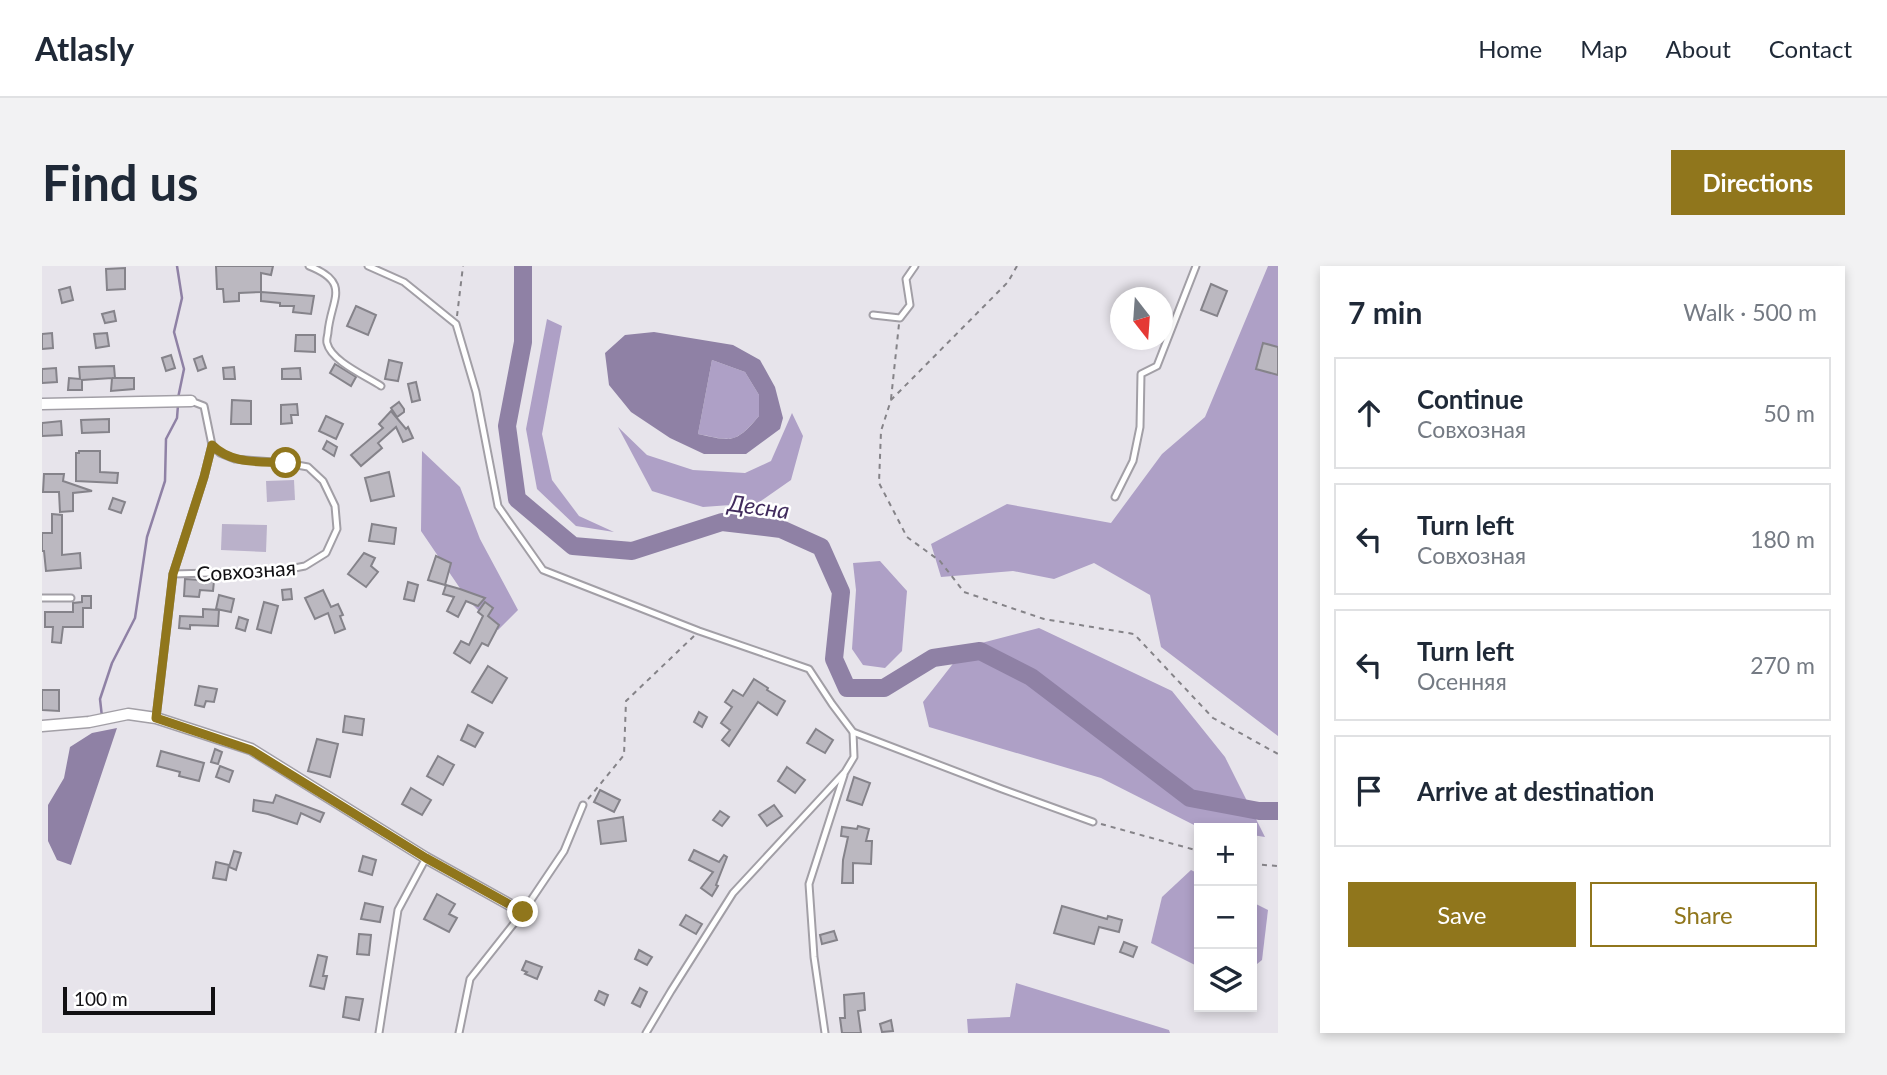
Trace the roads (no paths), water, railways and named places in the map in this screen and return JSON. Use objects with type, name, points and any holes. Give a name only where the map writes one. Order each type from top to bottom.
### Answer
[{"type":"street","points":[[42,404],[191,401]]},
{"type":"street","points":[[42,726],[89,722],[128,714],[156,718],[251,750],[426,858],[523,912]]},
{"type":"lane","points":[[309,266],[326,272],[337,290],[329,320],[327,343],[338,360],[382,386]]},
{"type":"lane","points":[[368,266],[404,282],[456,324],[476,392],[498,506],[543,570],[699,631],[809,669],[853,732],[1093,822]]},
{"type":"lane","points":[[873,315],[900,318],[910,304],[906,279],[915,266]]},
{"type":"lane","points":[[1115,497],[1133,461],[1140,427],[1141,374],[1157,366],[1196,266]]},
{"type":"lane","name":"Совхозная","points":[[156,718],[173,574],[212,445],[204,406],[191,401]]},
{"type":"lane","name":"Совхозная","points":[[173,574],[279,571],[305,566],[326,552],[337,529],[335,506],[323,481],[308,467],[235,459],[220,453],[212,445]]},
{"type":"lane","points":[[42,598],[71,598]]},
{"type":"lane","points":[[646,1033],[733,893],[845,772],[855,757],[853,732]]},
{"type":"lane","points":[[825,1033],[814,957],[809,884],[845,772]]},
{"type":"lane","points":[[458,1033],[470,979],[523,912],[564,851],[583,806]]},
{"type":"lane","points":[[379,1033],[398,910],[426,858]]},
{"type":"waterway","points":[[177,266],[182,298],[174,332],[184,369],[178,398]]},
{"type":"waterway","name":"Десна","points":[[523,266],[523,342],[507,426],[517,499],[573,546],[632,551],[722,522],[781,529],[821,547],[841,592],[834,659],[847,688],[884,688],[933,658],[980,651],[1031,677],[1190,798],[1259,811],[1278,811]]},
{"type":"waterway","points":[[102,717],[100,699],[112,663],[135,618],[147,537],[165,481],[166,439],[177,418],[178,405]]}]
